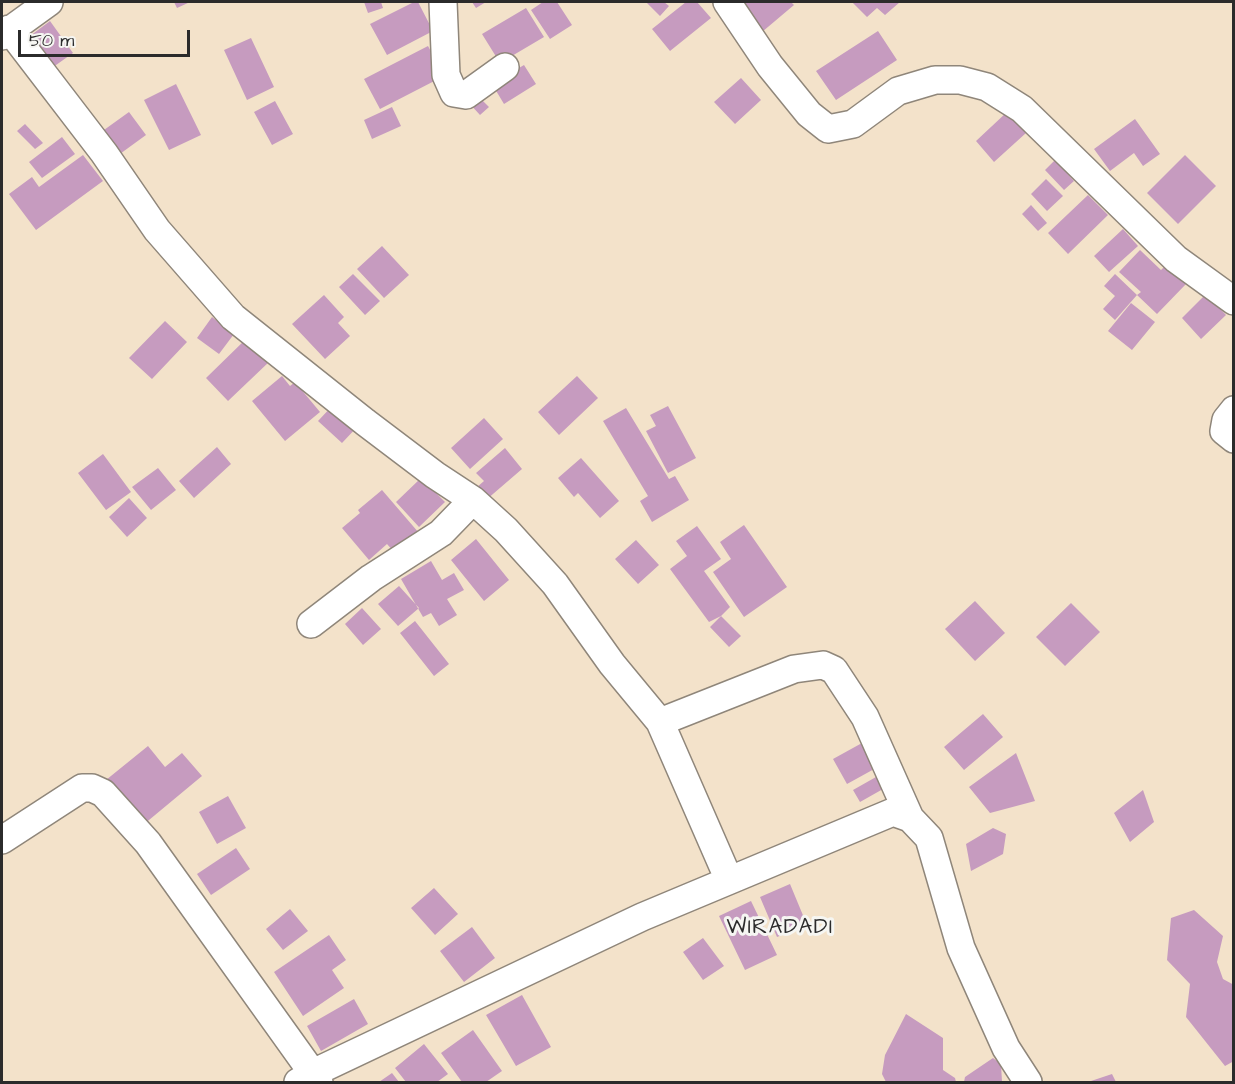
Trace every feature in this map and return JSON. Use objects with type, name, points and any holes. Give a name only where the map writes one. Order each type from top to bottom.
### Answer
[{"type":"street","points":[[50,2],[5,32],[104,153],[157,231],[233,317],[365,422],[435,475],[473,500],[506,530],[555,584],[612,664],[660,722],[729,880]]},
{"type":"street","points":[[443,2],[446,75],[454,93],[466,94],[505,67]]},
{"type":"street","points":[[727,2],[770,66],[809,114],[828,129],[853,124],[898,91],[935,80],[960,80],[987,87],[1022,109],[1176,259],[1233,301]]},
{"type":"street","points":[[1233,410],[1226,420],[1224,431],[1233,439]]},
{"type":"street","points":[[311,624],[371,578],[441,533],[473,500]]},
{"type":"street","points":[[660,722],[794,669],[823,665],[834,670],[865,717],[910,818],[929,838],[962,948],[1006,1048],[1028,1083]]},
{"type":"street","points":[[2,840],[81,788],[92,788],[103,793],[148,843],[310,1079],[642,917],[893,812],[910,818]]},
{"type":"building","points":[[174,2],[190,2],[177,8]]},
{"type":"building","points":[[364,2],[381,2],[383,8],[368,13]]},
{"type":"building","points":[[418,2],[433,31],[387,55],[370,24]]},
{"type":"building","points":[[472,2],[486,2],[476,8]]},
{"type":"building","points":[[543,2],[557,2],[572,25],[550,39],[531,10]]},
{"type":"building","points":[[646,2],[664,2],[669,6],[660,16]]},
{"type":"building","points":[[686,2],[697,2],[711,18],[670,51],[652,29]]},
{"type":"building","points":[[736,2],[791,2],[794,5],[762,32]]},
{"type":"building","points":[[852,2],[900,2],[885,15],[877,8],[867,17]]},
{"type":"building","points":[[526,8],[544,37],[500,63],[482,34]]},
{"type":"building","points":[[50,21],[73,53],[49,70],[26,39]]},
{"type":"building","points":[[878,31],[897,60],[836,100],[816,71]]},
{"type":"building","points":[[251,38],[274,87],[247,100],[224,50]]},
{"type":"building","points":[[428,46],[444,76],[380,109],[364,79]]},
{"type":"building","points":[[524,65],[536,84],[504,104],[492,84]]},
{"type":"building","points":[[741,78],[761,100],[735,124],[714,102]]},
{"type":"building","points":[[176,84],[201,135],[169,150],[144,100]]},
{"type":"building","points":[[477,95],[489,107],[480,115],[469,103]]},
{"type":"building","points":[[275,101],[293,134],[272,145],[254,112]]},
{"type":"building","points":[[392,107],[401,126],[372,139],[364,120]]},
{"type":"building","points":[[129,112],[146,135],[113,159],[97,135]]},
{"type":"building","points":[[1007,112],[1026,133],[994,162],[976,141]]},
{"type":"building","points":[[1135,119],[1160,154],[1143,166],[1134,153],[1110,171],[1094,149]]},
{"type":"building","points":[[25,124],[43,143],[35,149],[17,131]]},
{"type":"building","points":[[62,137],[75,154],[42,178],[29,162]]},
{"type":"building","points":[[83,155],[103,181],[36,230],[9,194],[32,177],[39,187]]},
{"type":"building","points":[[1185,155],[1216,186],[1178,224],[1147,193]]},
{"type":"building","points":[[1055,160],[1074,181],[1064,190],[1045,170]]},
{"type":"building","points":[[1046,179],[1063,196],[1047,211],[1031,194]]},
{"type":"building","points":[[1088,195],[1108,215],[1068,254],[1048,233]]},
{"type":"building","points":[[1031,205],[1047,223],[1038,231],[1022,214]]},
{"type":"building","points":[[1123,229],[1138,246],[1109,272],[1094,256]]},
{"type":"building","points":[[382,246],[409,275],[384,298],[357,269]]},
{"type":"building","points":[[1140,250],[1161,270],[1166,265],[1186,284],[1157,314],[1137,295],[1141,292],[1119,272]]},
{"type":"building","points":[[353,274],[380,301],[365,315],[339,287]]},
{"type":"building","points":[[1115,274],[1137,295],[1115,320],[1103,309],[1115,296],[1104,286]]},
{"type":"building","points":[[1206,294],[1226,315],[1201,339],[1182,318]]},
{"type":"building","points":[[324,295],[344,317],[338,323],[350,336],[325,359],[292,324]]},
{"type":"building","points":[[1131,303],[1155,322],[1132,350],[1108,331]]},
{"type":"building","points":[[212,317],[234,334],[219,354],[197,338]]},
{"type":"building","points":[[165,321],[187,342],[152,379],[129,358]]},
{"type":"building","points":[[247,338],[270,361],[228,401],[206,378]]},
{"type":"building","points":[[282,376],[290,386],[295,382],[320,412],[285,441],[252,401]]},
{"type":"building","points":[[577,376],[598,398],[559,435],[538,412]]},
{"type":"building","points":[[334,404],[358,426],[342,443],[318,421]]},
{"type":"building","points":[[668,406],[696,458],[668,473],[646,431],[656,426],[650,415]]},
{"type":"building","points":[[626,408],[669,479],[675,476],[689,500],[652,522],[640,501],[648,496],[603,421]]},
{"type":"building","points":[[484,418],[503,439],[470,469],[451,448]]},
{"type":"building","points":[[217,447],[231,464],[194,498],[179,481]]},
{"type":"building","points":[[505,448],[522,469],[486,500],[476,488],[484,481],[476,473]]},
{"type":"building","points":[[103,454],[131,492],[106,510],[78,473]]},
{"type":"building","points":[[581,458],[619,501],[600,518],[578,493],[574,497],[558,478]]},
{"type":"building","points":[[158,468],[176,490],[151,510],[132,487]]},
{"type":"building","points":[[421,478],[445,502],[419,527],[396,502]]},
{"type":"building","points":[[382,490],[419,533],[395,553],[387,544],[369,560],[342,528],[360,513],[358,510]]},
{"type":"building","points":[[129,498],[147,518],[127,537],[109,517]]},
{"type":"building","points":[[744,525],[787,587],[744,617],[713,572],[731,559],[720,542]]},
{"type":"building","points":[[697,526],[721,559],[704,571],[730,607],[721,616],[709,622],[670,569],[687,556],[676,541]]},
{"type":"building","points":[[476,539],[509,580],[484,601],[451,560]]},
{"type":"building","points":[[636,540],[659,565],[638,584],[615,559]]},
{"type":"building","points":[[431,561],[442,580],[454,573],[464,590],[447,599],[457,615],[439,626],[431,613],[423,617],[401,579]]},
{"type":"building","points":[[399,586],[419,608],[398,626],[378,604]]},
{"type":"building","points":[[975,601],[1005,633],[975,661],[945,629]]},
{"type":"building","points":[[1071,603],[1100,632],[1065,666],[1036,637]]},
{"type":"building","points":[[362,608],[381,629],[363,645],[345,624]]},
{"type":"building","points":[[721,616],[741,636],[729,647],[710,627]]},
{"type":"building","points":[[415,621],[449,664],[434,676],[400,633]]},
{"type":"building","points":[[983,714],[1003,737],[964,770],[944,747]]},
{"type":"building","points":[[862,743],[876,768],[847,784],[833,759]]},
{"type":"building","points":[[148,746],[165,767],[182,753],[202,776],[143,825],[106,780]]},
{"type":"building","points":[[1016,753],[1035,801],[990,813],[969,787]]},
{"type":"building","points":[[876,777],[883,789],[860,802],[853,790]]},
{"type":"building","points":[[1143,790],[1154,822],[1130,842],[1114,813]]},
{"type":"building","points":[[228,796],[246,828],[217,844],[199,812]]},
{"type":"building","points":[[993,828],[1006,834],[1003,854],[971,871],[966,844]]},
{"type":"building","points":[[236,848],[250,869],[211,895],[197,874]]},
{"type":"building","points":[[790,884],[807,925],[777,937],[760,897]]},
{"type":"building","points":[[434,888],[458,914],[435,935],[411,908]]},
{"type":"building","points":[[751,901],[777,955],[745,970],[719,916]]},
{"type":"building","points":[[290,909],[308,931],[283,950],[266,929]]},
{"type":"building","points":[[1194,910],[1223,936],[1217,962],[1223,979],[1234,985],[1234,1061],[1225,1066],[1186,1017],[1190,984],[1167,960],[1171,918]]},
{"type":"building","points":[[472,927],[495,958],[464,982],[440,951]]},
{"type":"building","points":[[329,935],[346,960],[332,970],[344,988],[303,1016],[274,972]]},
{"type":"building","points":[[703,938],[724,966],[703,980],[683,952]]},
{"type":"building","points":[[522,995],[551,1047],[516,1066],[486,1015]]},
{"type":"building","points":[[354,999],[368,1024],[321,1051],[307,1026]]},
{"type":"building","points":[[906,1014],[943,1038],[943,1070],[955,1078],[956,1082],[886,1082],[882,1074],[885,1055]]},
{"type":"building","points":[[473,1030],[502,1071],[486,1082],[462,1082],[441,1053]]},
{"type":"building","points":[[424,1044],[448,1074],[437,1082],[406,1082],[395,1068]]},
{"type":"building","points":[[993,1058],[1001,1064],[1002,1082],[964,1082],[965,1077]]},
{"type":"building","points":[[392,1073],[399,1082],[379,1082]]},
{"type":"building","points":[[1112,1074],[1116,1082],[1088,1082]]},
{"type":"district","name":"WIRADADI","points":[[780,929]]}]
